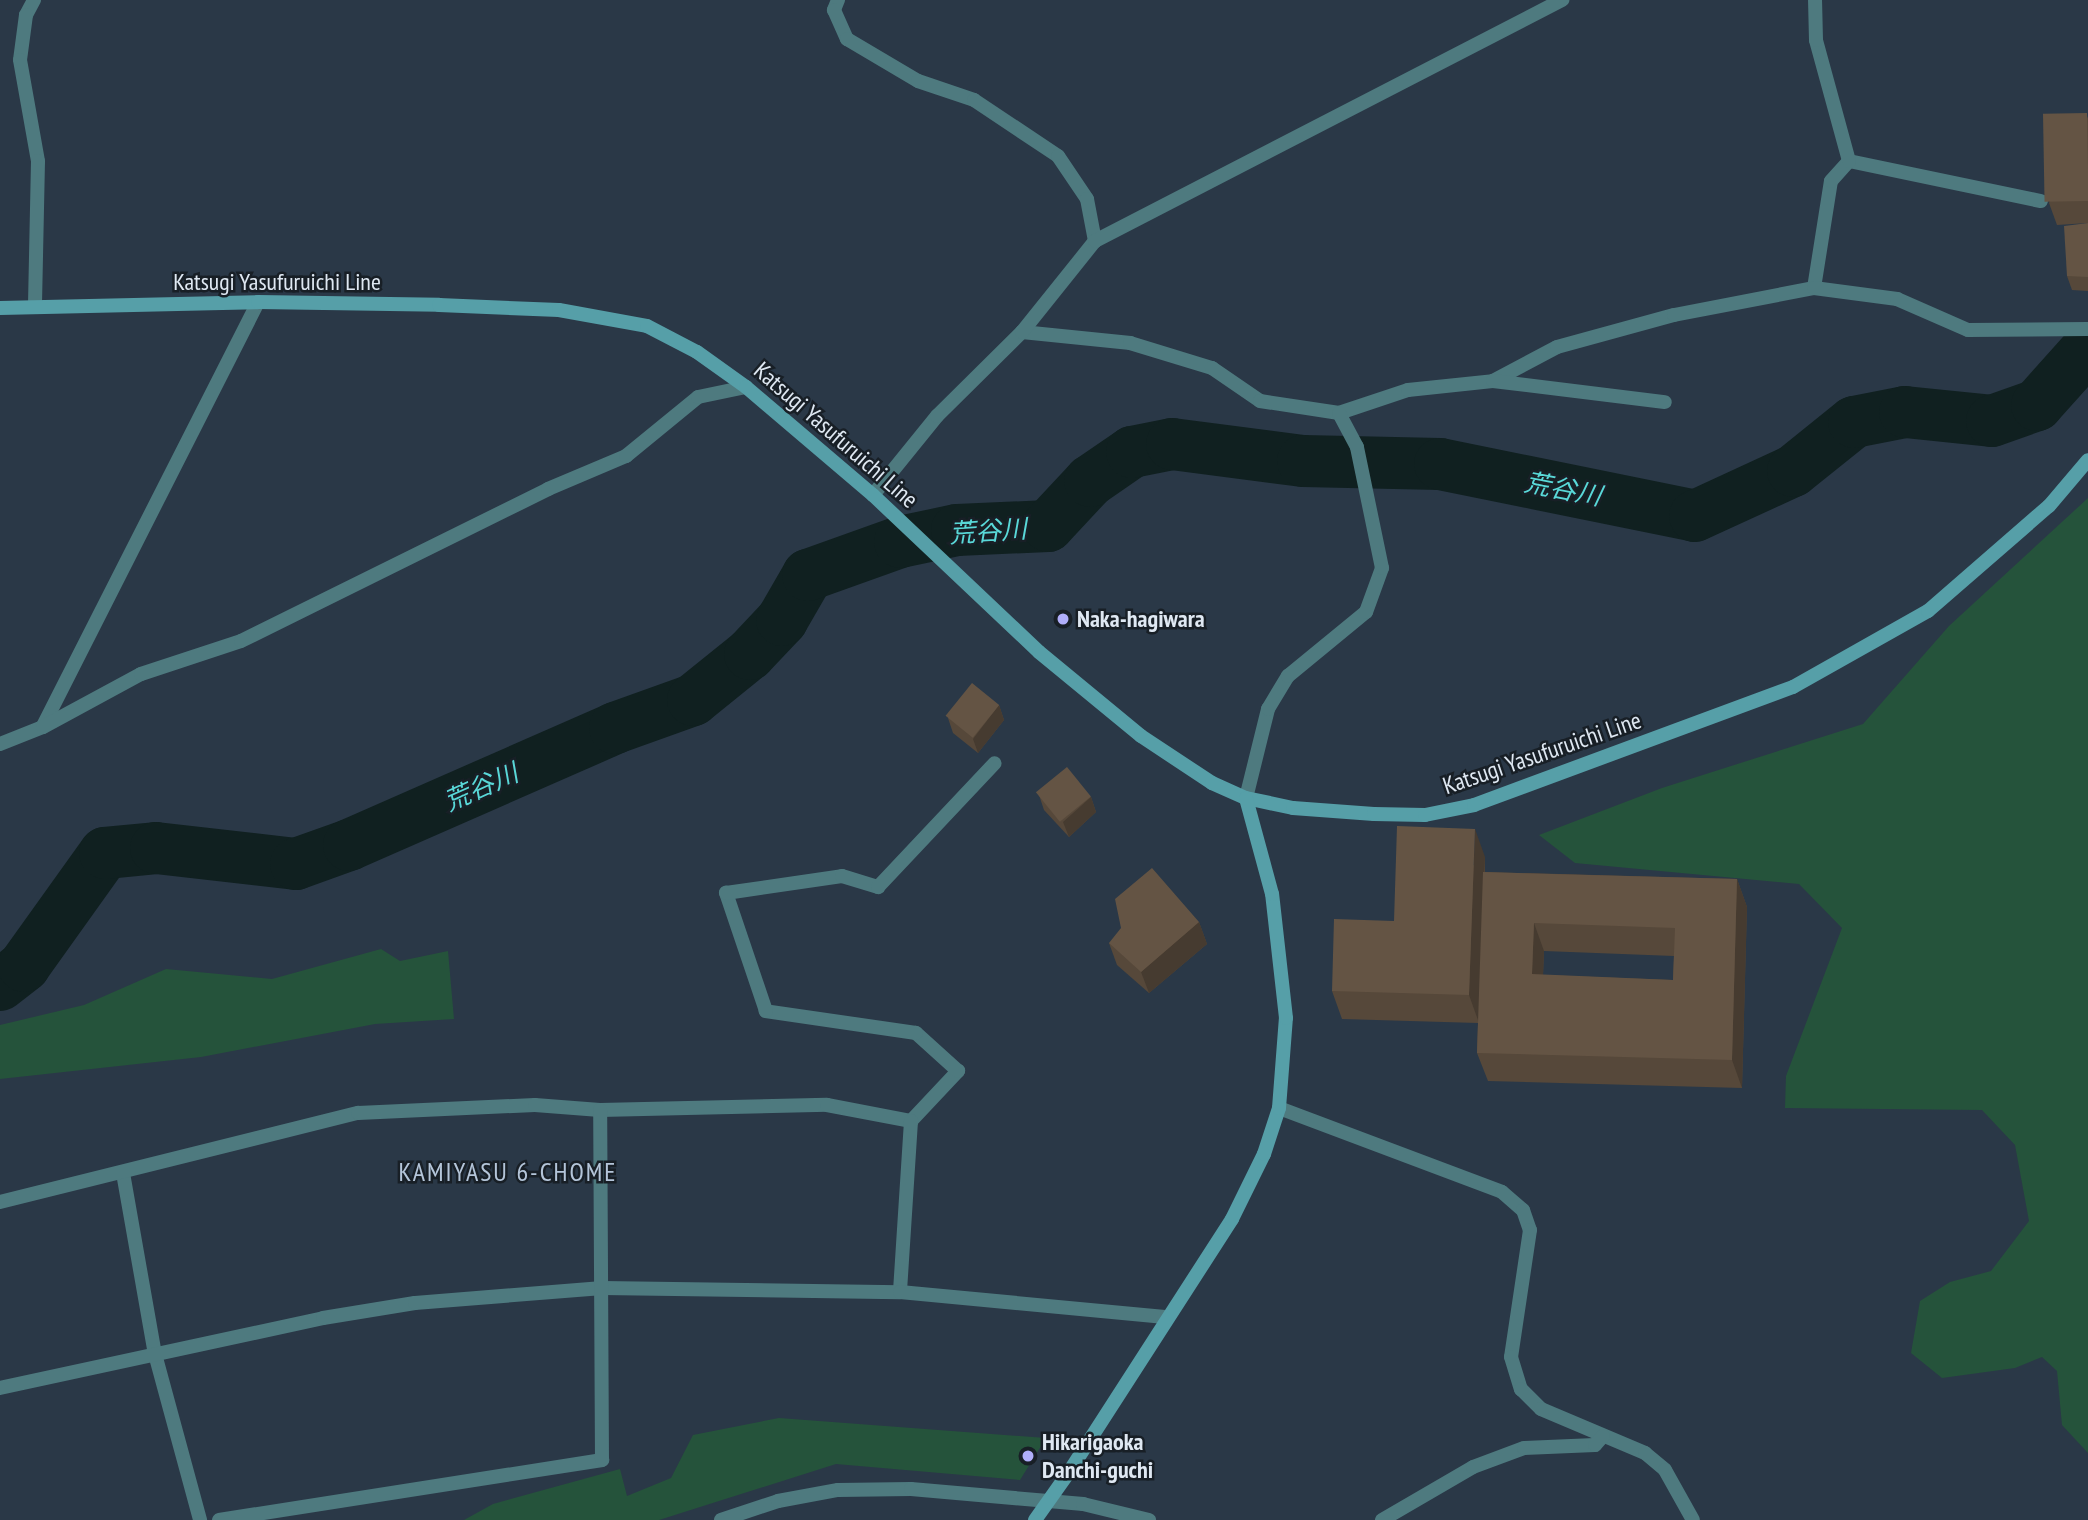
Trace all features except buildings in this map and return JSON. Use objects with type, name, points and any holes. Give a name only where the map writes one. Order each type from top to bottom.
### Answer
[{"type":"main road","name":"Katsugi Yasufuruichi Line","points":[[0,308],[258,302],[559,310],[647,326],[697,352],[747,387],[873,495],[1039,652],[1141,736],[1212,783],[1246,798],[1374,814],[1425,815],[1474,805],[1793,687],[1928,611],[2049,506],[2088,460]]},
{"type":"main road","points":[[1035,1520],[1069,1472],[1165,1317],[1232,1219],[1264,1154],[1279,1108],[1286,1018],[1272,894],[1246,798]]},
{"type":"street","points":[[34,0],[26,15],[20,60],[38,160],[35,307]]},
{"type":"street","points":[[838,0],[834,10],[847,39],[918,82],[974,100],[1058,156],[1087,199],[1095,241]]},
{"type":"street","points":[[873,495],[937,416],[1022,332],[1095,241],[1562,0]]},
{"type":"street","points":[[1815,0],[1816,40],[1849,161]]},
{"type":"street","points":[[1849,161],[2041,201]]},
{"type":"street","points":[[1814,288],[1831,181],[1849,161]]},
{"type":"street","points":[[1493,381],[1556,347],[1674,315],[1814,288],[1897,299],[1968,330],[2088,329]]},
{"type":"street","points":[[43,727],[258,302]]},
{"type":"street","points":[[1022,332],[1130,343],[1212,368],[1260,401],[1339,413],[1408,390],[1493,381],[1665,402]]},
{"type":"street","points":[[0,744],[43,727],[141,674],[241,640],[548,489],[626,456],[698,397],[747,387]]},
{"type":"street","points":[[1246,798],[1268,709],[1288,676],[1366,612],[1382,568],[1357,447],[1339,413]]},
{"type":"street","points":[[900,1292],[911,1121],[957,1071],[916,1033],[766,1011],[726,893],[842,876],[878,887],[995,763]]},
{"type":"street","points":[[0,1202],[358,1113],[535,1105],[600,1110],[827,1105],[911,1121]]},
{"type":"street","points":[[1279,1108],[1502,1192],[1523,1210],[1530,1230],[1511,1357],[1521,1389],[1542,1409],[1645,1453],[1665,1470],[1693,1520]]},
{"type":"street","points":[[219,1520],[602,1460],[600,1110]]},
{"type":"street","points":[[123,1173],[155,1354],[200,1520]]},
{"type":"street","points":[[0,1388],[155,1354],[415,1303],[603,1288],[900,1292],[982,1303],[1165,1317]]},
{"type":"street","points":[[1382,1520],[1473,1467],[1524,1448],[1595,1445],[1603,1436]]},
{"type":"street","points":[[721,1520],[778,1502],[838,1490],[911,1489],[1083,1504],[1149,1520]]},
{"type":"green space","points":[[2088,498],[2088,1453],[2062,1425],[2057,1371],[2042,1357],[2015,1368],[1942,1378],[1911,1353],[1920,1301],[1950,1282],[1991,1271],[2029,1221],[2015,1145],[1982,1110],[1785,1108],[1786,1076],[1842,928],[1799,884],[1575,863],[1539,835],[1662,788],[1863,724],[1949,626]]},
{"type":"green space","points":[[381,949],[400,961],[448,951],[454,1019],[375,1024],[201,1057],[0,1079],[0,1025],[84,1005],[166,969],[272,979]]},
{"type":"green space","points":[[779,1418],[1046,1438],[1020,1480],[836,1464],[659,1520],[464,1520],[493,1504],[620,1469],[627,1496],[671,1478],[693,1435]]},
{"type":"waterway","name":"荒谷川","points":[[0,985],[24,966],[105,853],[156,848],[296,864],[349,845],[615,728],[693,700],[750,654],[782,620],[808,575],[900,542],[957,530],[1048,526],[1090,481],[1132,452],[1172,444],[1303,461],[1440,464],[1695,516],[1793,471],[1854,422],[1905,412],[1992,421],[2037,405],[2088,348]]},
{"type":"place","name":"Naka-hagiwara","points":[[1063,619]]},
{"type":"place","name":"Hikarigaoka Danchi-guchi","points":[[1028,1456]]},
{"type":"district","name":"KAMIYASU 6-CHOME","points":[[508,1172]]}]
